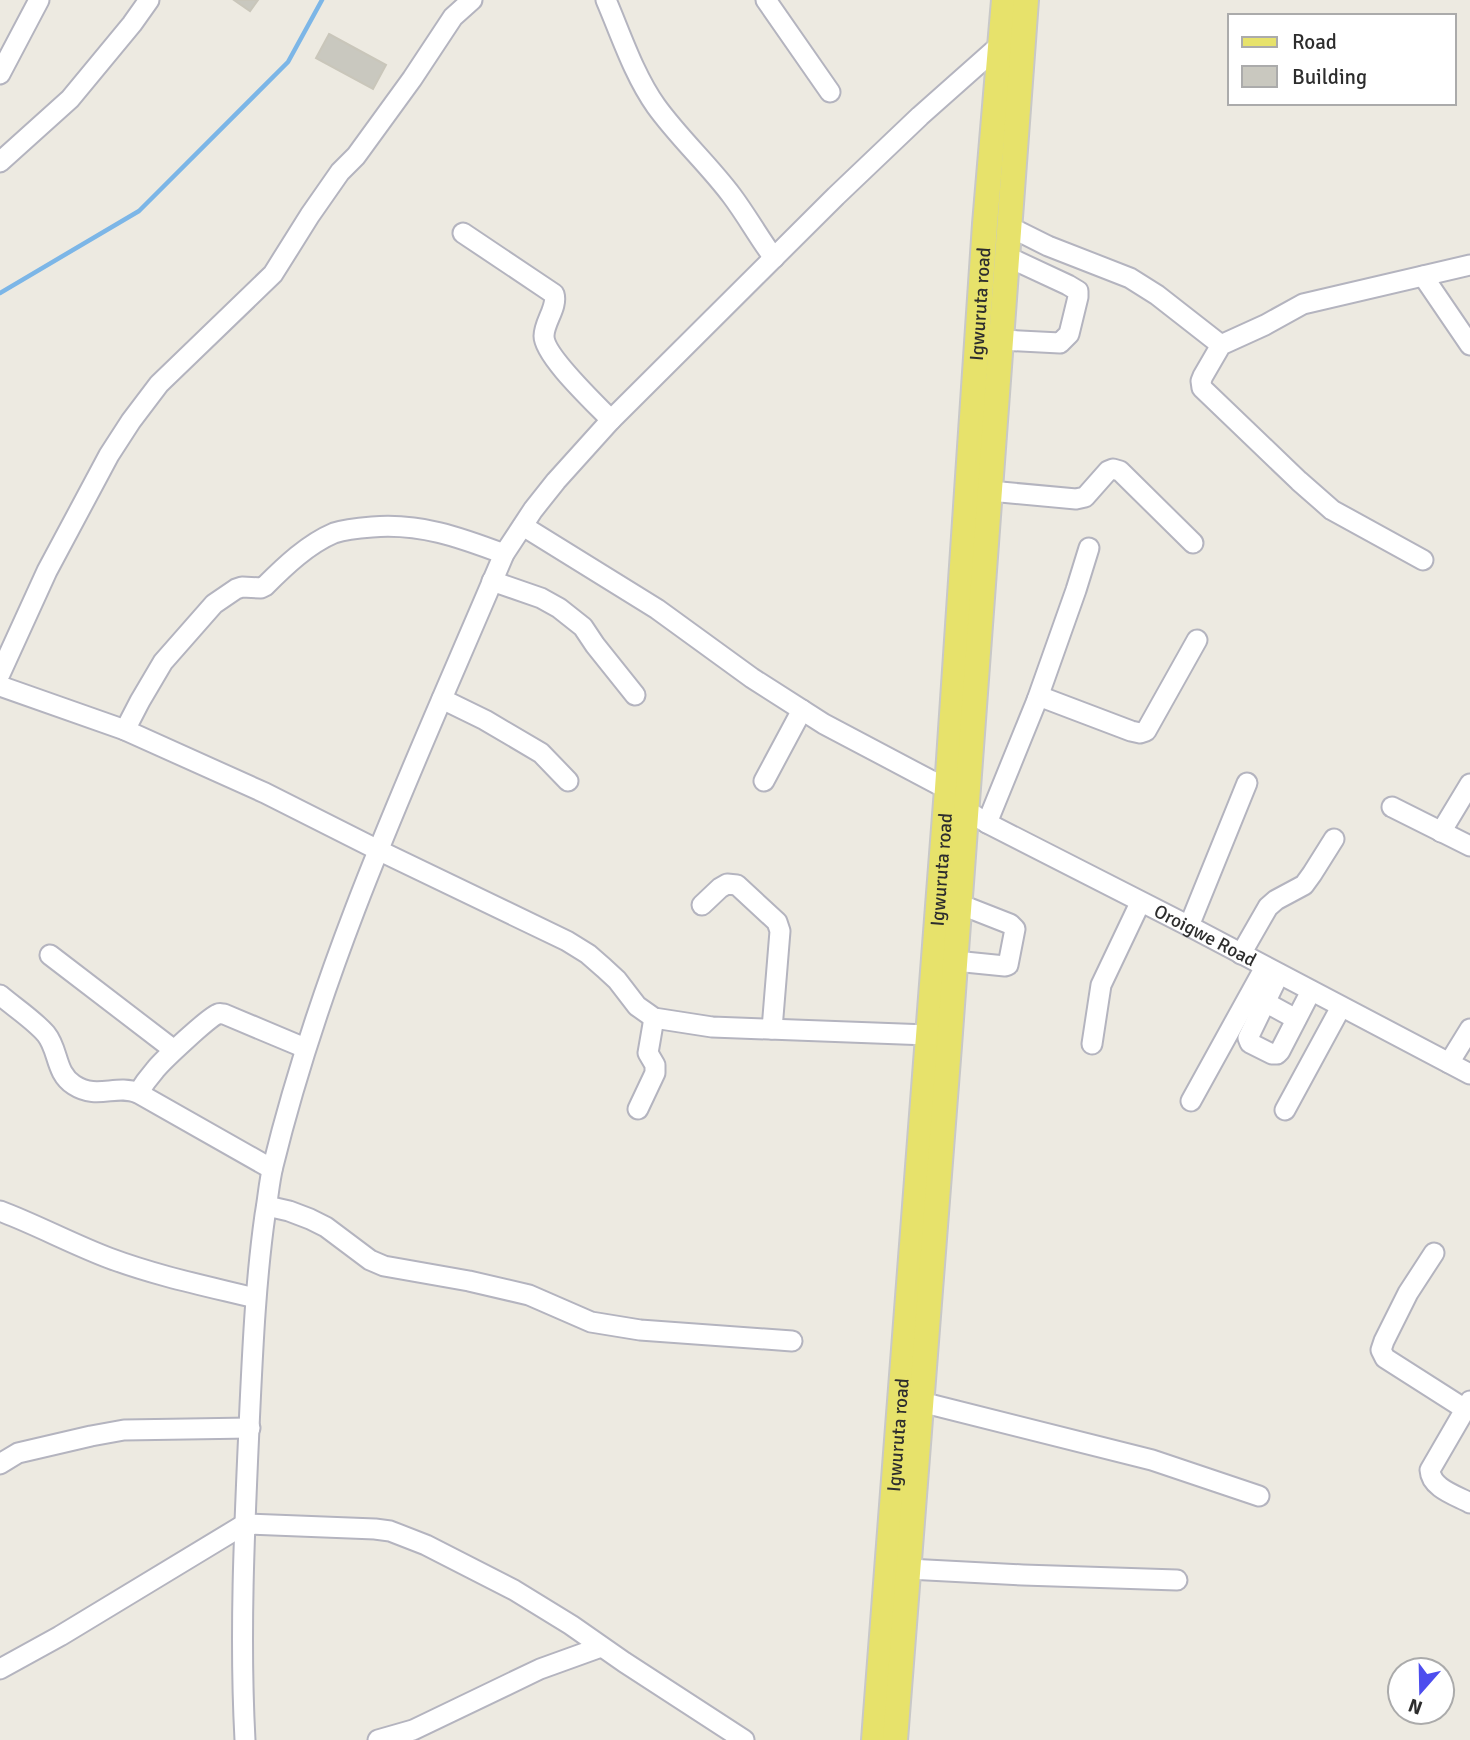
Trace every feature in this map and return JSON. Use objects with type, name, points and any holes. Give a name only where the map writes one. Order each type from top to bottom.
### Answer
[{"type":"main road","name":"Igwuruta road","points":[[874,1740],[947,789],[984,237],[1004,0]]},
{"type":"main road","name":"Igwuruta road","points":[[895,1740],[1026,0]]},
{"type":"street","points":[[0,74],[39,0]]},
{"type":"street","points":[[0,162],[70,99],[149,0]]},
{"type":"street","points":[[0,674],[47,571],[108,456],[131,421],[159,384],[273,274],[340,172],[356,156],[453,17],[472,0]]},
{"type":"street","points":[[606,0],[642,81],[656,105],[731,195],[774,258]]},
{"type":"street","points":[[765,0],[830,92]]},
{"type":"street","points":[[245,1740],[245,1524],[256,1298],[272,1169],[305,1048],[334,963],[378,850],[504,554],[533,509],[611,420],[920,117],[1000,45]]},
{"type":"street","points":[[1010,227],[1048,246],[1129,278],[1157,295],[1220,345]]},
{"type":"street","points":[[463,233],[554,294],[555,300],[544,337],[549,349],[566,373],[611,420]]},
{"type":"street","points":[[1001,340],[1060,343],[1069,334],[1078,291],[1007,257]]},
{"type":"street","points":[[1423,560],[1332,509],[1202,388],[1201,381],[1220,345],[1303,304],[1470,265]]},
{"type":"street","points":[[1423,276],[1470,345]]},
{"type":"street","points":[[990,491],[1076,499],[1085,497],[1108,471],[1113,469],[1120,471],[1193,543]]},
{"type":"street","points":[[125,730],[163,662],[214,604],[236,589],[265,586],[313,545],[335,533],[354,528],[387,526],[428,529],[457,536],[504,554]]},
{"type":"street","points":[[523,526],[657,608],[752,678],[824,724],[947,789]]},
{"type":"street","points":[[987,823],[1037,700],[1089,548]]},
{"type":"street","points":[[492,581],[541,598],[575,620],[635,695]]},
{"type":"street","points":[[1037,700],[1044,698],[1131,731],[1146,732],[1197,640]]},
{"type":"street","points":[[0,686],[125,730],[265,793],[568,941],[604,968],[637,1006],[654,1018],[712,1027],[928,1035]]},
{"type":"street","points":[[442,699],[485,720],[541,753],[568,781]]},
{"type":"street","points":[[764,781],[802,710]]},
{"type":"street","points":[[1189,926],[1247,782]]},
{"type":"street","points":[[1441,832],[1470,784]]},
{"type":"street","name":"Oroigwe Road","points":[[947,789],[966,810],[987,823],[1470,1074]]},
{"type":"street","points":[[1392,807],[1470,846]]},
{"type":"street","points":[[1241,954],[1268,907],[1304,885],[1334,839]]},
{"type":"street","points":[[702,905],[727,884],[737,885],[777,922],[780,931],[772,1029]]},
{"type":"street","points":[[1092,1044],[1101,985],[1140,903]]},
{"type":"street","points":[[955,961],[1008,965],[1015,929],[959,904]]},
{"type":"street","points":[[50,955],[174,1050]]},
{"type":"street","points":[[1272,971],[1265,1002],[1248,1038],[1250,1043],[1272,1055],[1277,1054],[1311,991]]},
{"type":"street","points":[[1191,1101],[1272,971]]},
{"type":"street","points":[[0,995],[47,1036],[62,1074],[74,1085],[88,1091],[104,1093],[129,1089],[272,1169]]},
{"type":"street","points":[[1265,1002],[1296,1018]]},
{"type":"street","points":[[1285,1110],[1341,1007]]},
{"type":"street","points":[[138,1093],[155,1069],[174,1050],[218,1014],[224,1014],[305,1048]]},
{"type":"street","points":[[638,1109],[655,1073],[655,1065],[648,1053],[654,1018]]},
{"type":"street","points":[[1449,1063],[1470,1029]]},
{"type":"street","points":[[267,1206],[289,1211],[326,1227],[370,1260],[384,1266],[529,1295],[591,1322],[640,1330],[793,1341]]},
{"type":"street","points":[[0,1211],[109,1258],[180,1280],[256,1298]]},
{"type":"street","points":[[1434,1253],[1408,1293],[1381,1350],[1385,1358],[1468,1405],[1430,1470],[1430,1478],[1436,1485],[1470,1503]]},
{"type":"street","points":[[921,1402],[1152,1460],[1259,1496]]},
{"type":"street","points":[[0,1464],[18,1454],[124,1430],[250,1428]]},
{"type":"street","points":[[0,1669],[60,1636],[245,1524],[375,1529],[390,1531],[454,1558],[514,1590],[744,1740]]},
{"type":"street","points":[[908,1569],[1177,1580]]},
{"type":"street","points":[[378,1740],[413,1735],[540,1669],[601,1647]]},
{"type":"building","points":[[234,0],[258,0],[250,11]]},
{"type":"building","points":[[329,34],[386,65],[373,89],[316,58]]},
{"type":"waterway","points":[[0,293],[139,211],[288,62],[322,0]]}]
